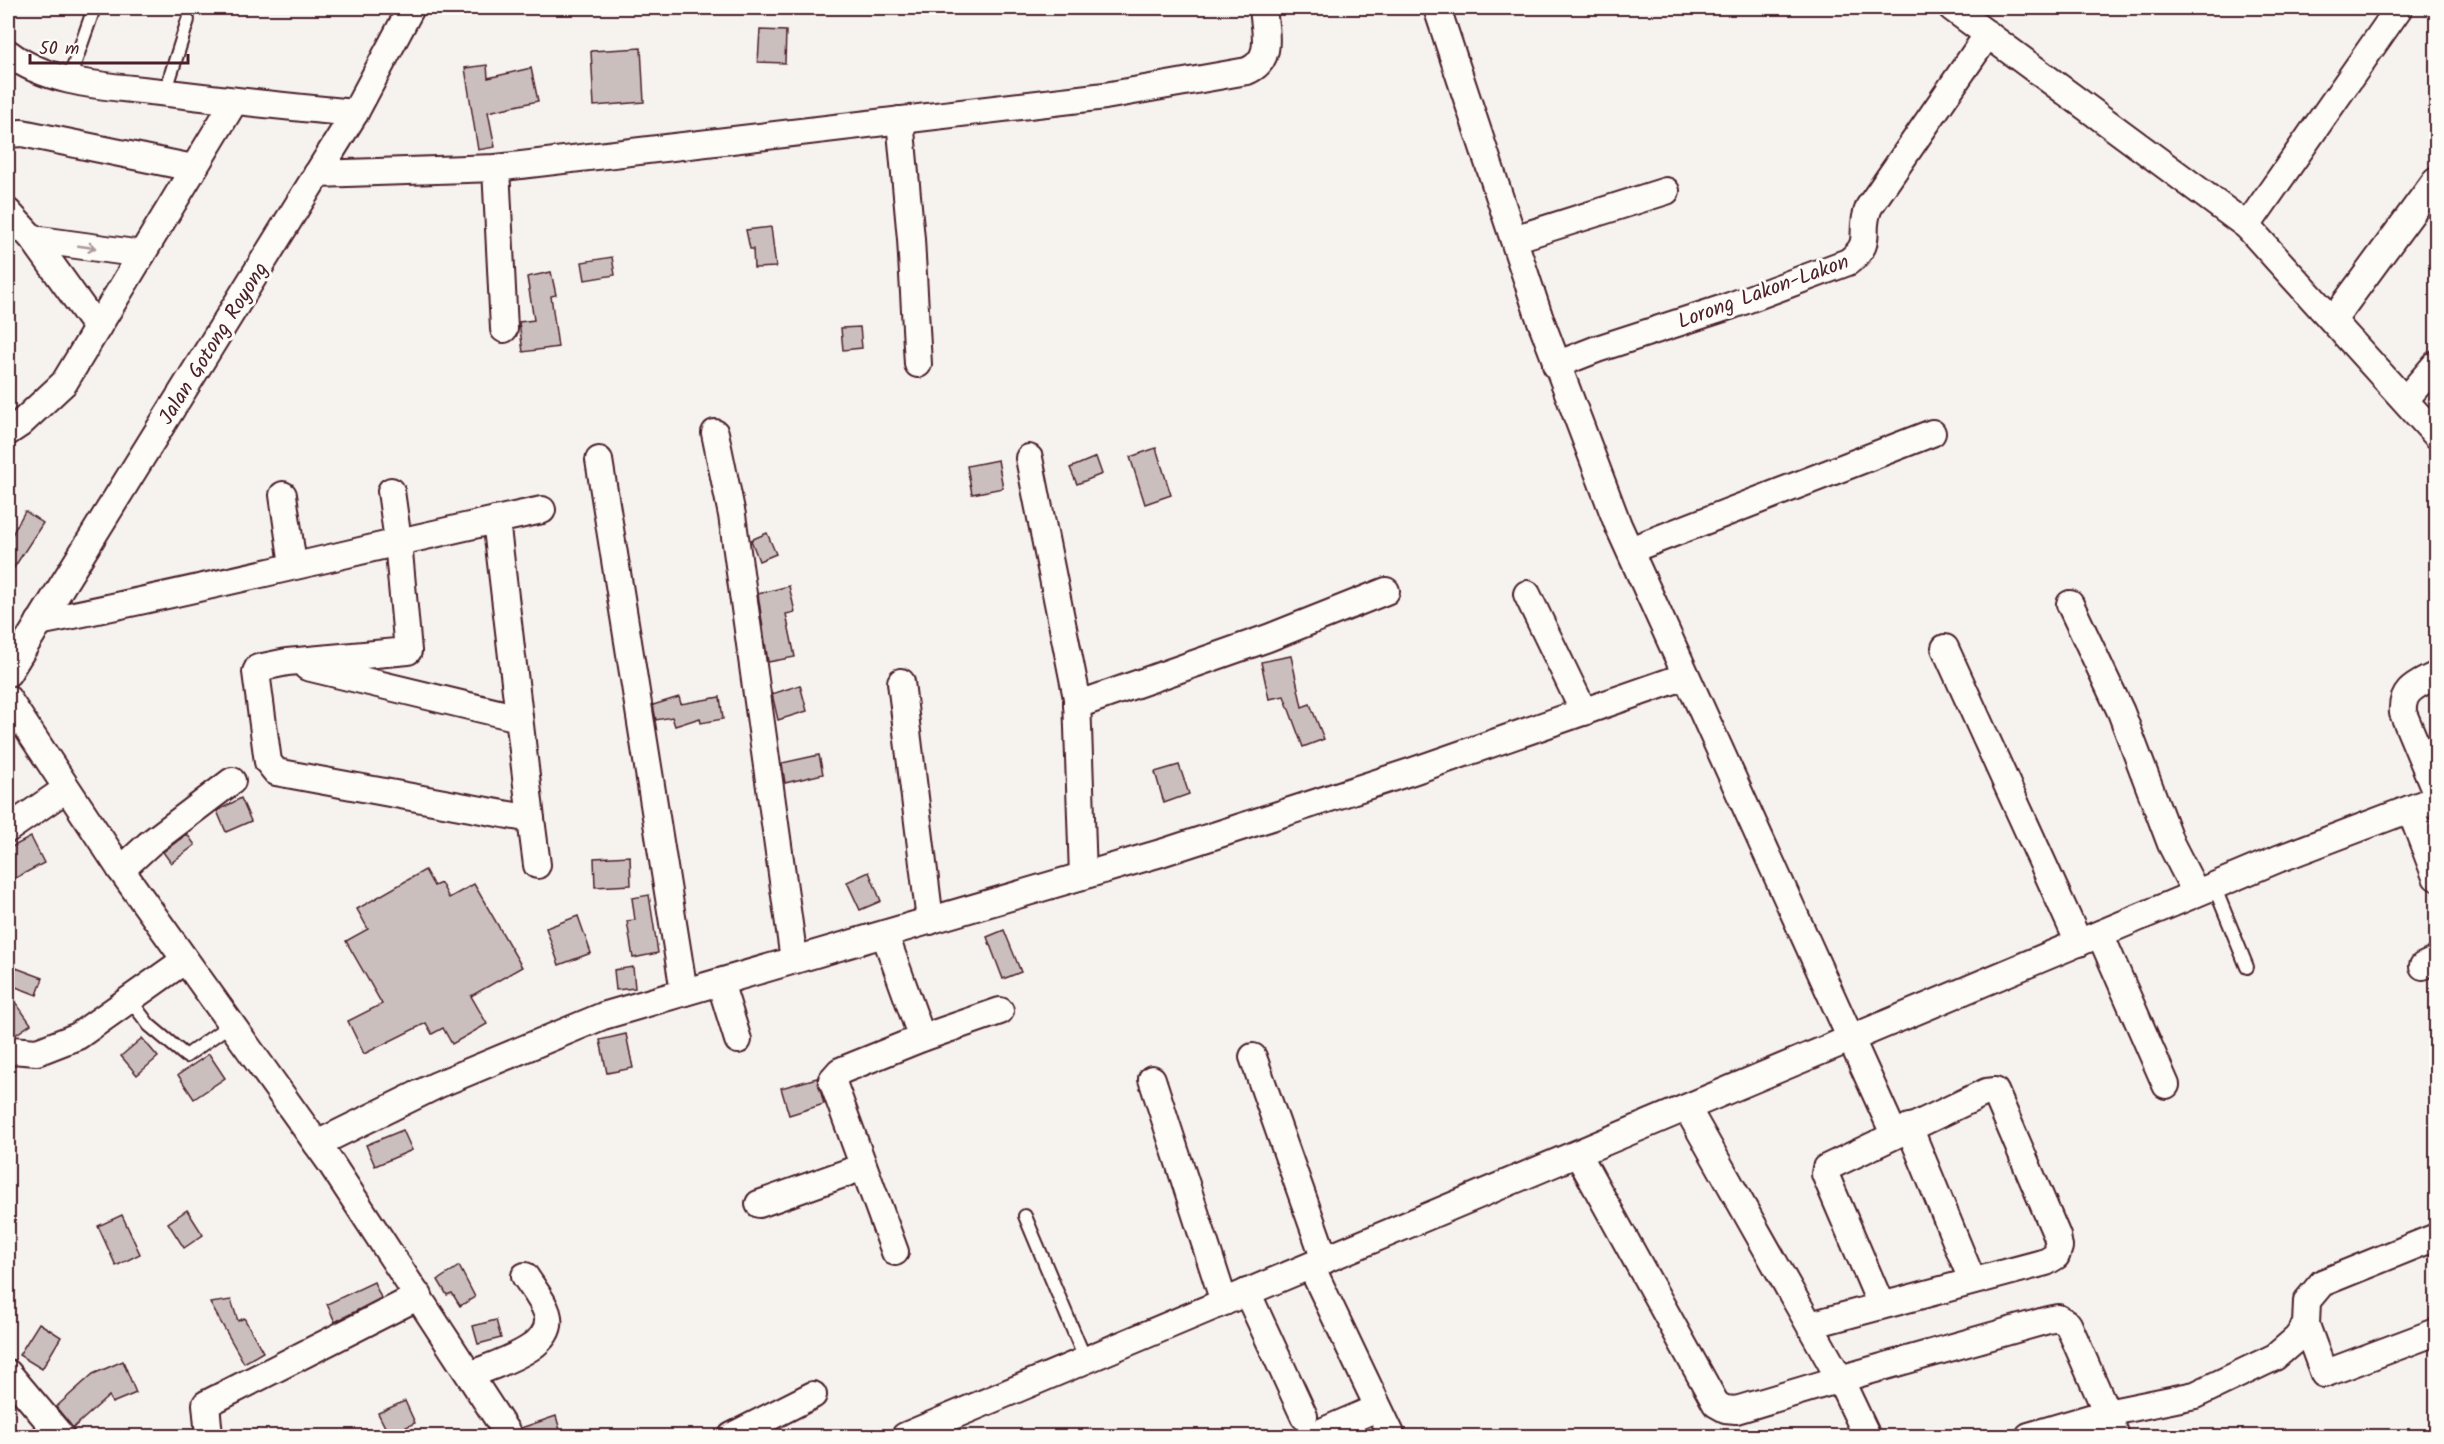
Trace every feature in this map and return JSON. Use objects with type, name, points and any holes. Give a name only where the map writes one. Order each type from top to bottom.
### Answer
[{"type":"street","name":"Jalan Gotong Royong","points":[[8,673],[355,113],[411,8]]},
{"type":"street","points":[[317,174],[496,168],[1105,96],[1247,71],[1257,67],[1264,59],[1266,47],[1263,8]]},
{"type":"street","points":[[1437,8],[1556,365],[1630,550],[1852,1038],[1902,1131],[1972,1280]]},
{"type":"street","points":[[1952,8],[2247,226],[2436,435]]},
{"type":"street","points":[[2247,226],[2399,8]]},
{"type":"street","name":"Lorong Lakon-Lakon","points":[[1556,365],[1597,349],[1730,306],[1838,266],[1857,255],[1865,245],[1864,224],[1869,207],[1988,34]]},
{"type":"street","points":[[8,53],[33,70],[69,79],[234,102],[355,113]]},
{"type":"street","points":[[8,432],[20,424],[64,383],[234,102]]},
{"type":"street","points":[[900,120],[911,239],[918,364]]},
{"type":"street","points":[[8,134],[22,133],[193,168]]},
{"type":"street","points":[[496,168],[504,329]]},
{"type":"street","points":[[2333,320],[2436,180]]},
{"type":"street","points":[[1514,238],[1666,191]]},
{"type":"street","points":[[8,212],[33,239],[97,328]]},
{"type":"street","points":[[33,239],[141,254]]},
{"type":"street","points":[[2405,400],[2436,364]]},
{"type":"street","points":[[1630,550],[1932,433]]},
{"type":"street","points":[[715,434],[732,515],[794,960]]},
{"type":"street","points":[[1029,458],[1077,705],[1083,876]]},
{"type":"street","points":[[599,460],[684,992]]},
{"type":"street","points":[[391,491],[399,541],[412,692]]},
{"type":"street","points":[[283,495],[293,565]]},
{"type":"street","points":[[39,622],[136,603],[293,565],[542,510]]},
{"type":"street","points":[[496,520],[537,865]]},
{"type":"street","points":[[1077,705],[1268,638],[1386,591]]},
{"type":"street","points":[[1527,594],[1584,712]]},
{"type":"street","points":[[2070,604],[2121,712],[2171,843],[2205,889]]},
{"type":"street","points":[[1945,648],[2089,938],[2166,1085]]},
{"type":"street","points":[[408,651],[265,664],[256,672],[266,755],[276,772],[531,819]]},
{"type":"street","points":[[288,662],[519,718]]},
{"type":"street","points":[[2436,675],[2410,689],[2402,702],[2403,713],[2436,792]]},
{"type":"street","points":[[317,1144],[437,1085],[603,1016],[1083,876],[1391,778],[1686,676]]},
{"type":"street","points":[[901,682],[930,921]]},
{"type":"street","points":[[9,704],[121,870],[317,1144],[419,1296],[509,1437]]},
{"type":"street","points":[[121,870],[149,843],[232,781]]},
{"type":"street","points":[[8,829],[66,789]]},
{"type":"street","points":[[905,1437],[2205,889],[2436,799]]},
{"type":"street","points":[[2410,809],[2436,877]]},
{"type":"street","points":[[885,935],[922,1038]]},
{"type":"street","points":[[9,1050],[37,1052],[78,1036],[131,1001],[185,960]]},
{"type":"street","points":[[720,982],[738,1040]]},
{"type":"street","points":[[895,1252],[832,1080],[840,1071],[922,1038],[1000,1011]]},
{"type":"street","points":[[1252,1057],[1318,1263],[1377,1408],[1392,1437]]},
{"type":"street","points":[[1152,1079],[1236,1297],[1308,1426],[1377,1408]]},
{"type":"street","points":[[1809,1325],[2046,1262],[2056,1256],[2059,1247],[1998,1094],[1992,1090],[1826,1168],[1826,1174],[1881,1305]]},
{"type":"street","points":[[1686,1108],[1840,1379],[1867,1437]]},
{"type":"street","points":[[1578,1154],[1716,1404],[1725,1409],[1736,1410],[2058,1318],[2068,1324],[2072,1330],[2111,1425]]},
{"type":"street","points":[[759,1204],[863,1167]]},
{"type":"street","points":[[2436,1237],[2322,1283],[2307,1301],[2306,1325],[2324,1374],[2436,1332]]},
{"type":"street","points":[[470,1375],[531,1348],[545,1333],[548,1323],[547,1312],[525,1276]]},
{"type":"street","points":[[209,1437],[206,1404],[419,1296]]},
{"type":"street","points":[[2029,1437],[2111,1425],[2195,1395],[2275,1357],[2297,1338],[2306,1325]]},
{"type":"street","points":[[8,1373],[61,1437]]},
{"type":"street","points":[[732,1437],[813,1395]]},
{"type":"lane","points":[[69,79],[92,14]]},
{"type":"lane","points":[[165,93],[188,20]]},
{"type":"lane","points":[[2205,889],[2247,967]]},
{"type":"lane","points":[[131,1001],[149,1025],[186,1056],[231,1024]]},
{"type":"lane","points":[[1025,1216],[1086,1361]]},
{"type":"building","points":[[760,30],[786,31],[785,63],[758,62]]},
{"type":"building","points":[[641,48],[644,102],[594,106],[591,51]]},
{"type":"building","points":[[487,65],[488,78],[531,68],[538,101],[488,112],[495,147],[478,150],[465,68]]},
{"type":"building","points":[[771,227],[776,267],[754,268],[753,249],[750,249],[746,230]]},
{"type":"building","points":[[612,257],[615,275],[585,280],[582,262]]},
{"type":"building","points":[[551,272],[556,295],[551,296],[558,347],[523,352],[519,322],[534,320],[527,277]]},
{"type":"building","points":[[860,327],[862,348],[843,350],[841,328]]},
{"type":"building","points":[[1156,448],[1171,495],[1145,504],[1130,457]]},
{"type":"building","points":[[1096,457],[1102,474],[1077,484],[1070,468]]},
{"type":"building","points":[[998,460],[1003,488],[972,494],[967,466]]},
{"type":"building","points":[[25,511],[43,523],[8,577],[8,542]]},
{"type":"building","points":[[767,533],[776,554],[759,561],[751,540]]},
{"type":"building","points":[[789,586],[795,612],[786,614],[795,657],[768,662],[758,594]]},
{"type":"building","points":[[1291,656],[1302,707],[1310,704],[1324,739],[1303,747],[1284,696],[1269,699],[1261,662]]},
{"type":"building","points":[[800,685],[807,711],[778,720],[772,694]]},
{"type":"building","points":[[679,697],[681,704],[720,697],[723,719],[701,723],[700,718],[675,726],[672,717],[656,720],[653,705]]},
{"type":"building","points":[[819,755],[823,774],[785,783],[782,763]]},
{"type":"building","points":[[1179,765],[1189,794],[1164,803],[1155,772]]},
{"type":"building","points":[[241,798],[251,821],[226,832],[217,811]]},
{"type":"building","points":[[187,834],[195,845],[171,863],[163,852]]},
{"type":"building","points":[[31,837],[44,863],[8,882],[8,849]]},
{"type":"building","points":[[630,856],[631,885],[595,887],[594,858]]},
{"type":"building","points":[[425,870],[434,886],[441,883],[449,898],[474,884],[522,967],[471,996],[487,1024],[452,1044],[443,1028],[432,1034],[426,1023],[364,1054],[348,1021],[382,1004],[346,941],[368,929],[357,909]]},
{"type":"building","points":[[869,872],[881,901],[860,910],[847,882]]},
{"type":"building","points":[[649,895],[658,953],[633,958],[627,921],[635,920],[632,898]]},
{"type":"building","points":[[578,916],[591,953],[559,965],[546,928]]},
{"type":"building","points":[[1004,930],[1021,972],[1003,979],[987,937]]},
{"type":"building","points":[[8,965],[43,978],[37,995],[8,984]]},
{"type":"building","points":[[633,967],[635,988],[616,990],[614,970]]},
{"type":"building","points":[[8,992],[31,1024],[15,1035],[8,1036]]},
{"type":"building","points":[[626,1034],[633,1068],[607,1073],[600,1040]]},
{"type":"building","points":[[142,1038],[158,1057],[137,1075],[121,1056]]},
{"type":"building","points":[[209,1054],[225,1078],[194,1099],[178,1075]]},
{"type":"building","points":[[817,1078],[824,1104],[789,1115],[781,1088]]},
{"type":"building","points":[[403,1130],[412,1150],[375,1166],[366,1145]]},
{"type":"building","points":[[187,1210],[203,1235],[184,1248],[168,1223]]},
{"type":"building","points":[[122,1215],[140,1254],[116,1266],[98,1226]]},
{"type":"building","points":[[459,1266],[475,1297],[460,1306],[452,1293],[447,1295],[438,1280]]},
{"type":"building","points":[[374,1282],[381,1298],[335,1322],[327,1304]]},
{"type":"building","points":[[231,1300],[238,1321],[244,1318],[263,1352],[244,1363],[210,1303]]},
{"type":"building","points":[[496,1320],[501,1338],[478,1344],[473,1326]]},
{"type":"building","points":[[39,1323],[61,1337],[42,1369],[19,1355]]},
{"type":"building","points":[[123,1361],[136,1393],[112,1403],[109,1396],[73,1428],[56,1407],[93,1374]]},
{"type":"building","points":[[405,1401],[415,1423],[389,1435],[378,1413]]},
{"type":"building","points":[[556,1416],[562,1437],[524,1437],[521,1428]]},
{"type":"building","points":[[34,1427],[42,1437],[23,1437]]}]
